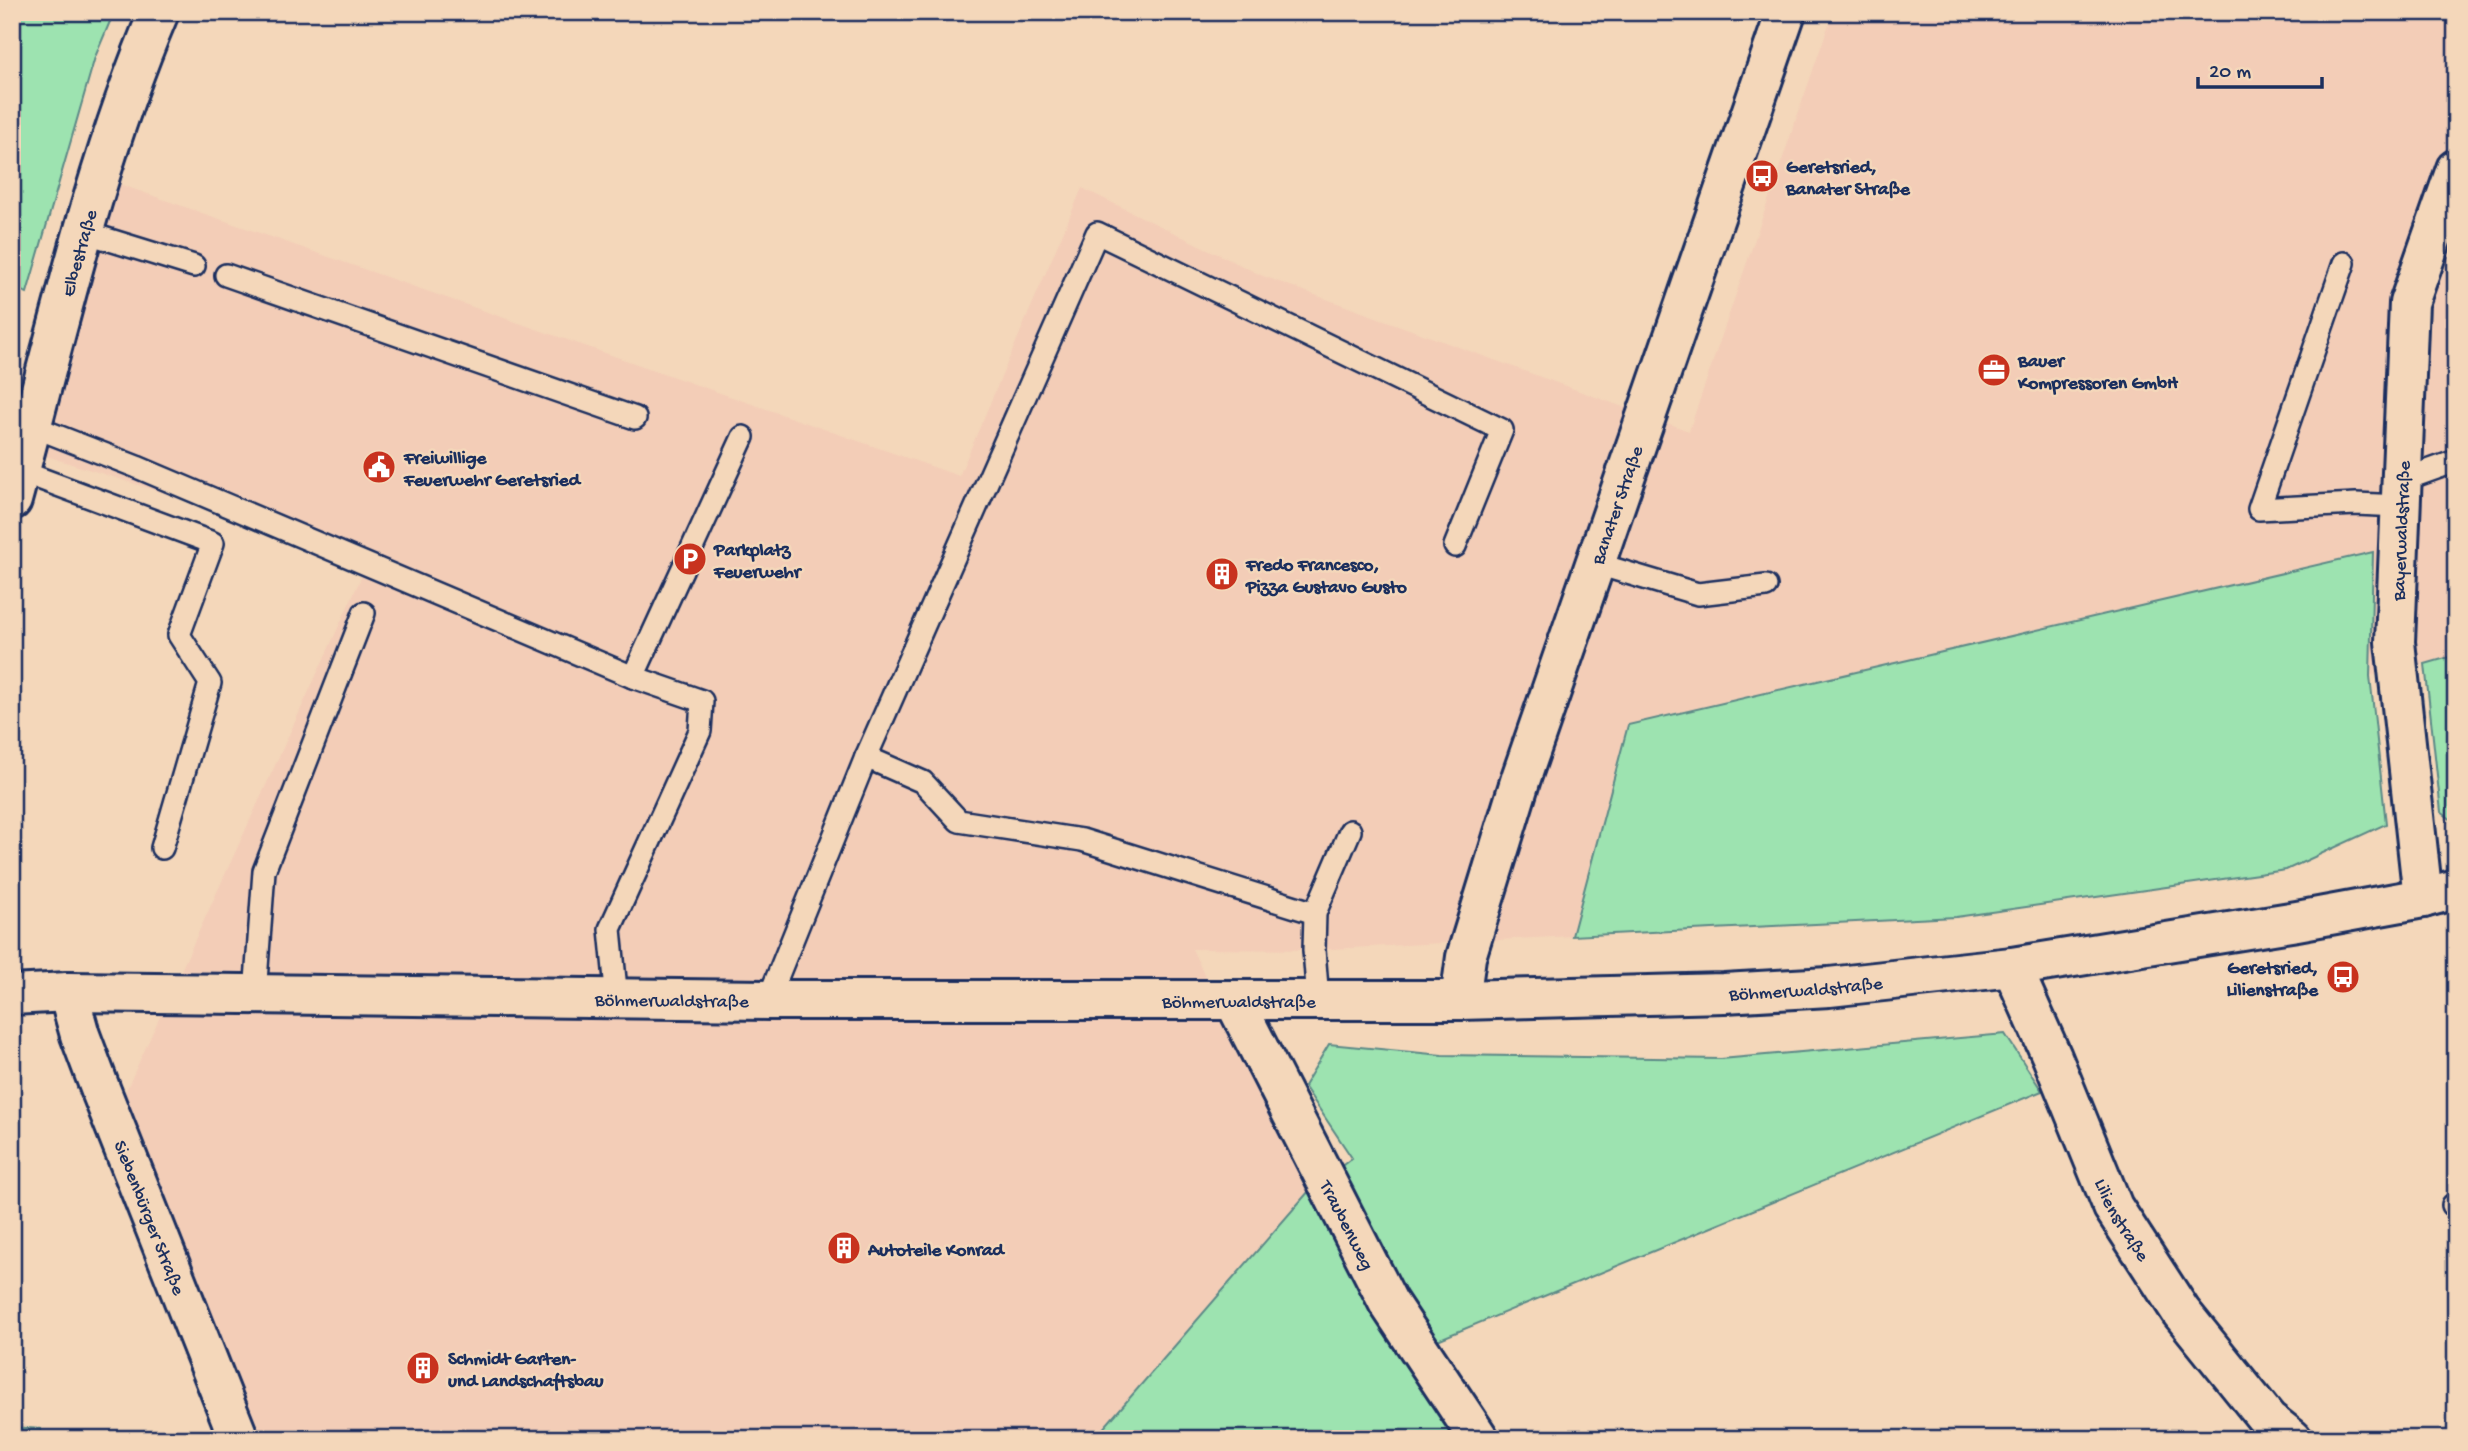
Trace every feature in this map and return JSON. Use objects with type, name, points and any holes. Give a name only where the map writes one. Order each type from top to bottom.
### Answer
[{"type":"street","name":"Elbestraße","points":[[16,486],[84,232],[139,59],[159,12]]},
{"type":"street","name":"Banater Straße","points":[[1460,1000],[1466,957],[1521,778],[1786,12]]},
{"type":"street","name":"Bayerwaldstraße","points":[[2439,894],[2395,642],[2409,303],[2456,169]]},
{"type":"street","name":"Böhmerwaldstraße","points":[[12,995],[68,992],[617,1000],[1460,1000],[1750,992],[1829,987],[2012,967],[2170,943],[2439,894]]},
{"type":"street","name":"Lilienstraße","points":[[2012,967],[2113,1207],[2182,1312],[2268,1420],[2291,1439]]},
{"type":"street","name":"Siebenbürger Straße","points":[[68,992],[80,1035],[233,1433]]},
{"type":"street","name":"Traubenweg","points":[[1234,1000],[1388,1302],[1479,1439]]},
{"type":"lane","points":[[84,232],[194,266]]},
{"type":"lane","points":[[768,1000],[866,757],[1097,233],[1502,430],[1455,547]]},
{"type":"lane","points":[[2344,263],[2259,509],[2356,505],[2402,493],[2456,461]]},
{"type":"lane","points":[[226,275],[635,418]]},
{"type":"lane","points":[[32,426],[137,467],[633,677],[702,701],[701,730],[610,929],[617,1000]]},
{"type":"lane","points":[[633,677],[743,437]]},
{"type":"lane","points":[[16,486],[213,543],[179,635],[210,683],[162,848]]},
{"type":"lane","points":[[1594,563],[1698,594],[1766,586]]},
{"type":"lane","points":[[255,995],[264,871],[364,613]]},
{"type":"lane","points":[[866,757],[923,782],[959,821],[1082,839],[1315,913]]},
{"type":"lane","points":[[1318,1000],[1314,950],[1315,913],[1350,831]]},
{"type":"shaded area","points":[[1833,12],[2456,12],[2456,655],[2370,676],[2372,552],[1628,725],[1572,936],[1314,950],[1192,949],[1309,1191],[1094,1439],[256,1439],[124,1095],[370,558],[43,455],[91,258],[116,183],[959,476],[1082,188],[1263,276],[1689,431]]},
{"type":"green space","points":[[12,12],[114,12],[95,57],[27,293],[12,287]]},
{"type":"green space","points":[[2373,552],[2370,676],[2386,824],[2286,870],[1956,917],[1572,936],[1628,725]]},
{"type":"green space","points":[[2456,655],[2456,823],[2441,812],[2425,664]]},
{"type":"green space","points":[[2005,1034],[2042,1091],[1435,1341],[1494,1439],[1094,1439],[1309,1191],[1352,1158],[1304,1086],[1329,1044],[1442,1055],[1721,1059]]},
{"type":"green space","points":[[12,1427],[41,1429],[41,1439],[12,1439]]},
{"type":"place","name":"Geretsried, Banater Straße","points":[[1762,176]]},
{"type":"place","name":"Bauer Kompressoren GmbH","points":[[1994,370]]},
{"type":"place","name":"Freiwillige Feuerwehr Geretsried","points":[[379,467]]},
{"type":"place","name":"Parkplatz Feuerwehr","points":[[690,559]]},
{"type":"place","name":"Fredo Francesco, Pizza Gustavo Gusto","points":[[1222,574]]},
{"type":"place","name":"Geretsried, Lilienstraße","points":[[2343,977]]},
{"type":"place","name":"Autoteile Konrad","points":[[844,1248]]},
{"type":"place","name":"Schmidt Garten- und Landschaftsbau","points":[[423,1368]]}]
